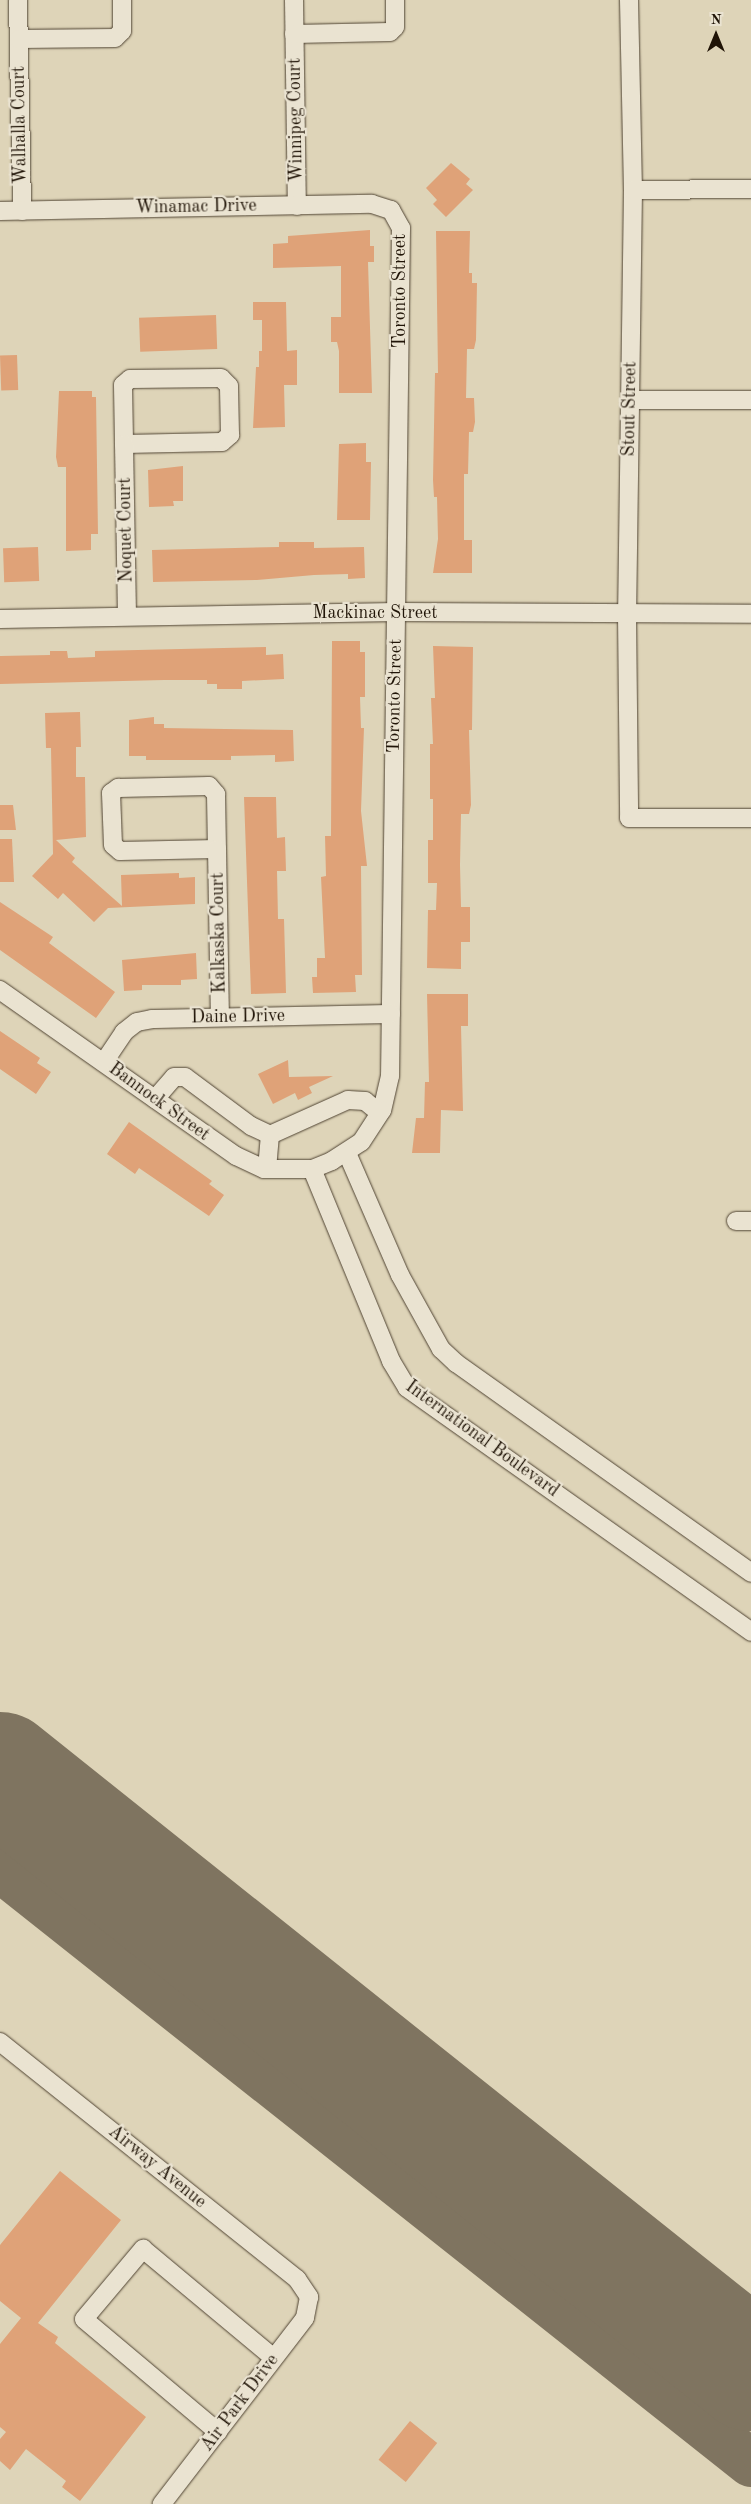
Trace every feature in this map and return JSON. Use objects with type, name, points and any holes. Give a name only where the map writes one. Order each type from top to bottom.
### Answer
[{"type":"street","name":"Walhalla Court","points":[[18,0],[22,211]]},
{"type":"street","points":[[19,39],[115,38],[122,31],[122,0]]},
{"type":"street","name":"Winnipeg Court","points":[[294,0],[298,206]]},
{"type":"street","name":"Winnipeg Court","points":[[294,34],[390,32],[396,27],[395,0]]},
{"type":"street","name":"Stout Street","points":[[630,0],[633,190],[627,614],[628,818],[751,818]]},
{"type":"street","points":[[633,190],[751,189]]},
{"type":"street","name":"Winamac Drive","points":[[0,211],[372,204],[391,210]]},
{"type":"street","name":"Toronto Street","points":[[340,1157],[361,1142],[380,1113],[390,1076],[401,228],[391,210]]},
{"type":"street","name":"Noquet Court","points":[[124,444],[222,442],[230,435],[229,386],[221,378],[130,380],[123,385],[124,444],[128,616]]},
{"type":"street","points":[[630,400],[751,400]]},
{"type":"street","name":"Mackinac Street","points":[[0,619],[396,612],[751,614]]},
{"type":"street","name":"Kalkaska Court","points":[[217,849],[120,851],[112,845],[111,793],[118,788],[208,786],[216,794],[217,849],[220,1017]]},
{"type":"street","name":"Bannock Street","points":[[0,990],[236,1156],[267,1169],[312,1169],[340,1157]]},
{"type":"street","name":"Daine Drive","points":[[104,1062],[124,1032],[137,1022],[152,1019],[391,1014]]},
{"type":"street","points":[[156,1099],[174,1077],[185,1077],[251,1126],[270,1134],[348,1100],[365,1101],[380,1113]]},
{"type":"street","points":[[267,1169],[270,1134]]},
{"type":"street","points":[[340,1157],[400,1275],[441,1349],[456,1363],[751,1573]]},
{"type":"street","name":"International Boulevard","points":[[312,1169],[391,1360],[408,1388],[751,1632]]},
{"type":"street","name":"Airway Avenue","points":[[0,2042],[297,2279],[309,2297]]},
{"type":"street","points":[[218,2432],[84,2318],[143,2249],[274,2358]]},
{"type":"street","name":"Air Park Drive","points":[[168,2502],[218,2432],[305,2318],[309,2297]]},
{"type":"building","points":[[451,163],[470,179],[466,184],[473,190],[446,217],[433,204],[437,200],[426,188]]},
{"type":"building","points":[[370,230],[370,246],[374,246],[374,262],[368,262],[372,393],[339,393],[339,351],[337,342],[331,342],[331,317],[341,317],[341,266],[273,268],[273,244],[288,243],[288,236]]},
{"type":"building","points":[[436,231],[470,231],[469,273],[472,273],[472,283],[477,283],[476,340],[474,349],[467,349],[466,398],[474,398],[475,422],[473,432],[469,432],[468,474],[464,474],[464,540],[472,540],[472,573],[433,573],[438,539],[437,497],[434,497],[433,480],[435,373],[438,373]]},
{"type":"building","points":[[253,302],[286,302],[287,351],[297,350],[297,385],[284,385],[285,427],[253,428],[256,367],[259,367],[259,351],[262,351],[262,320],[253,320]]},
{"type":"building","points":[[216,315],[217,349],[140,352],[139,318]]},
{"type":"building","points":[[17,355],[18,390],[1,391],[0,356]]},
{"type":"building","points":[[59,391],[92,391],[92,397],[96,397],[98,534],[91,534],[91,550],[66,551],[66,467],[58,467],[56,457]]},
{"type":"building","points":[[366,443],[366,462],[371,462],[370,520],[337,520],[339,444]]},
{"type":"building","points":[[183,466],[183,501],[173,501],[174,506],[149,507],[148,470]]},
{"type":"building","points":[[279,542],[314,542],[314,548],[364,547],[365,578],[348,579],[348,574],[257,580],[153,582],[152,550],[279,547]]},
{"type":"building","points":[[38,547],[39,581],[4,582],[3,548]]},
{"type":"building","points":[[332,641],[360,641],[360,652],[365,652],[365,697],[360,697],[361,728],[364,728],[361,811],[367,866],[361,866],[362,975],[355,975],[356,992],[313,993],[312,977],[317,977],[317,958],[325,958],[321,877],[326,876],[325,836],[331,836]]},
{"type":"building","points":[[433,646],[473,647],[472,730],[469,730],[471,805],[469,814],[461,814],[460,865],[461,907],[470,907],[470,942],[461,942],[461,969],[427,968],[428,910],[436,910],[437,883],[428,883],[428,840],[433,840],[433,799],[430,799],[430,744],[433,744],[431,698],[435,698]]},
{"type":"building","points":[[266,647],[266,655],[283,654],[284,679],[242,681],[242,689],[217,689],[217,684],[207,684],[207,680],[0,684],[0,656],[50,655],[50,651],[67,651],[68,658],[95,657],[95,651]]},
{"type":"building","points":[[80,712],[81,747],[76,747],[76,777],[85,777],[86,837],[56,840],[75,858],[72,862],[122,906],[121,875],[179,873],[179,878],[195,877],[195,904],[108,908],[94,922],[63,893],[58,899],[32,876],[53,854],[51,748],[46,748],[45,713]]},
{"type":"building","points":[[154,717],[154,724],[164,724],[164,728],[293,730],[294,761],[275,762],[275,755],[231,756],[231,760],[146,760],[146,756],[129,756],[129,720]]},
{"type":"building","points":[[244,797],[276,797],[277,838],[285,837],[286,871],[277,871],[278,919],[284,919],[286,993],[251,994]]},
{"type":"building","points":[[0,805],[13,805],[16,830],[0,830]]},
{"type":"building","points":[[0,839],[12,839],[14,882],[0,882]]},
{"type":"building","points":[[0,902],[53,937],[49,943],[115,992],[96,1018],[0,950]]},
{"type":"building","points":[[196,953],[197,979],[181,980],[181,985],[142,985],[142,990],[124,991],[122,960]]},
{"type":"building","points":[[427,994],[468,994],[468,1026],[461,1026],[463,1111],[441,1110],[440,1153],[412,1153],[416,1118],[424,1118],[425,1082],[429,1082]]},
{"type":"building","points":[[0,1031],[40,1058],[37,1063],[51,1072],[36,1094],[0,1069]]},
{"type":"building","points":[[288,1060],[289,1077],[333,1076],[309,1087],[312,1093],[298,1100],[295,1093],[273,1104],[258,1074]]},
{"type":"building","points":[[129,1122],[212,1181],[209,1184],[224,1195],[209,1216],[139,1168],[135,1174],[107,1154]]},
{"type":"building","points":[[60,2171],[121,2220],[38,2323],[58,2337],[55,2343],[146,2417],[80,2501],[62,2487],[66,2481],[26,2449],[10,2470],[0,2461],[0,2439],[6,2432],[0,2427],[0,2344],[21,2318],[0,2301],[0,2245]]},
{"type":"building","points":[[410,2421],[437,2443],[406,2482],[379,2460]]},
{"type":"taxiway","points":[[0,1868],[751,2463]]},
{"type":"runway","points":[[0,1772],[751,2371]]}]
